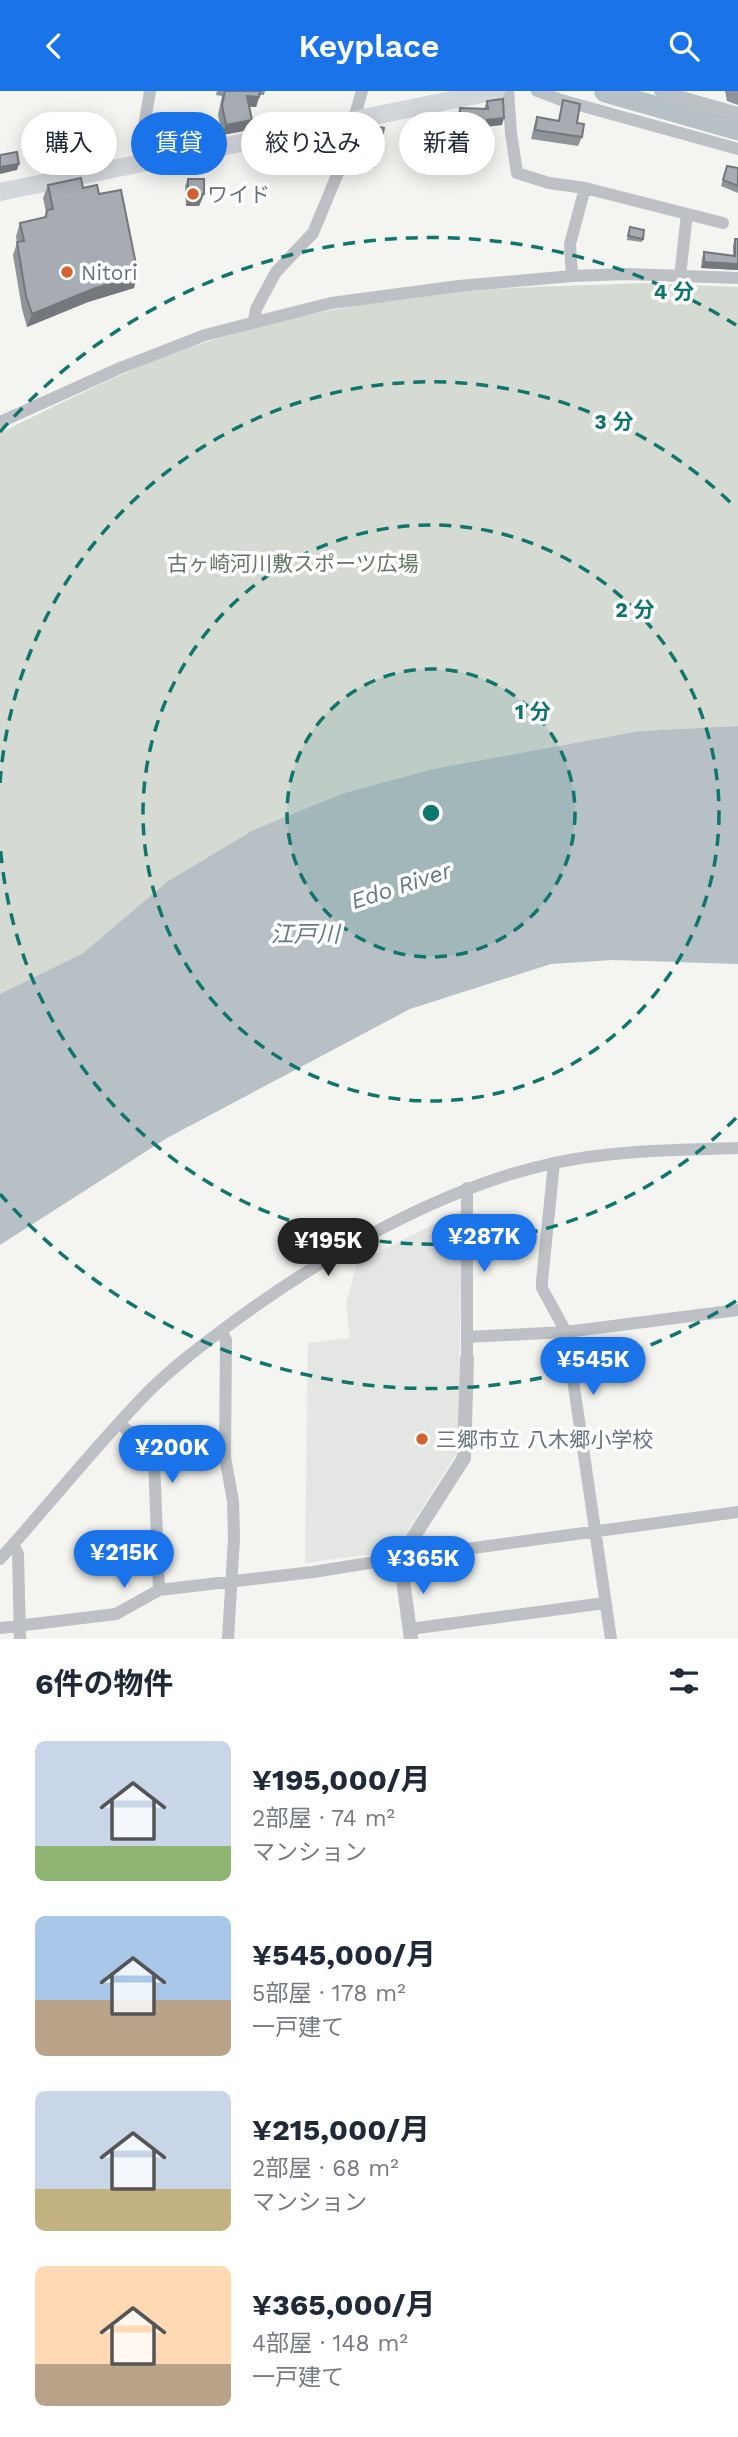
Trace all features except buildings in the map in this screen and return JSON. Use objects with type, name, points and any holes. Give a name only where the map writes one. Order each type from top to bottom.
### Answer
[{"type":"main road","points":[[385,115],[496,91]]},
{"type":"main road","points":[[0,192],[131,166]]},
{"type":"street","points":[[146,112],[150,91]]},
{"type":"street","points":[[357,112],[362,91]]},
{"type":"street","points":[[508,91],[517,173],[549,183],[584,188],[723,223]]},
{"type":"street","points":[[537,91],[738,149]]},
{"type":"street","points":[[660,91],[738,113]]},
{"type":"street","points":[[254,321],[256,309],[276,272],[313,233],[337,175]]},
{"type":"street","points":[[572,276],[570,244],[584,188]]},
{"type":"street","points":[[680,276],[687,215]]},
{"type":"street","points":[[0,422],[120,368],[205,335],[331,303],[459,286],[572,276],[627,274],[738,278]]},
{"type":"street","points":[[0,1559],[119,1423],[172,1370],[256,1305],[326,1261],[467,1188],[507,1175],[554,1163],[612,1154],[738,1148]]},
{"type":"street","points":[[554,1163],[542,1288],[566,1332],[611,1639]]},
{"type":"street","points":[[467,1188],[464,1458],[400,1558],[410,1634],[605,1603]]},
{"type":"street","points":[[467,1337],[566,1332],[738,1310]]},
{"type":"street","points":[[221,1331],[226,1340],[225,1457],[233,1501],[234,1538],[228,1639]]},
{"type":"street","points":[[119,1423],[129,1432],[153,1432],[159,1590]]},
{"type":"street","points":[[0,1628],[19,1633],[116,1614],[159,1590],[313,1572],[738,1511]]},
{"type":"street","points":[[13,1545],[18,1554],[19,1633]]},
{"type":"shaded area","points":[[462,1210],[458,1451],[395,1551],[305,1563],[308,1343],[350,1338],[346,1304],[357,1263]]},
{"type":"green space","name":"古ヶ崎河川敷スポーツ広場","points":[[641,283],[738,287],[738,726],[639,731],[433,769],[344,793],[253,830],[168,881],[83,953],[0,994],[0,433],[162,358],[190,347],[281,321],[376,302],[439,294]]},
{"type":"water","name":"江戸川","points":[[738,726],[738,964],[613,960],[551,964],[410,1009],[167,1138],[0,1245],[0,994],[83,953],[168,881],[253,830],[344,793],[433,769],[639,731]]},
{"type":"waterway","points":[[605,92],[738,130]]},
{"type":"place","name":"ワイド","points":[[193,194]]},
{"type":"place","name":"Nitori","points":[[67,272]]},
{"type":"place","name":"三郷市立 八木郷小学校","points":[[422,1439]]},
{"type":"water label","name":"Edo River","points":[[401,886]]}]
